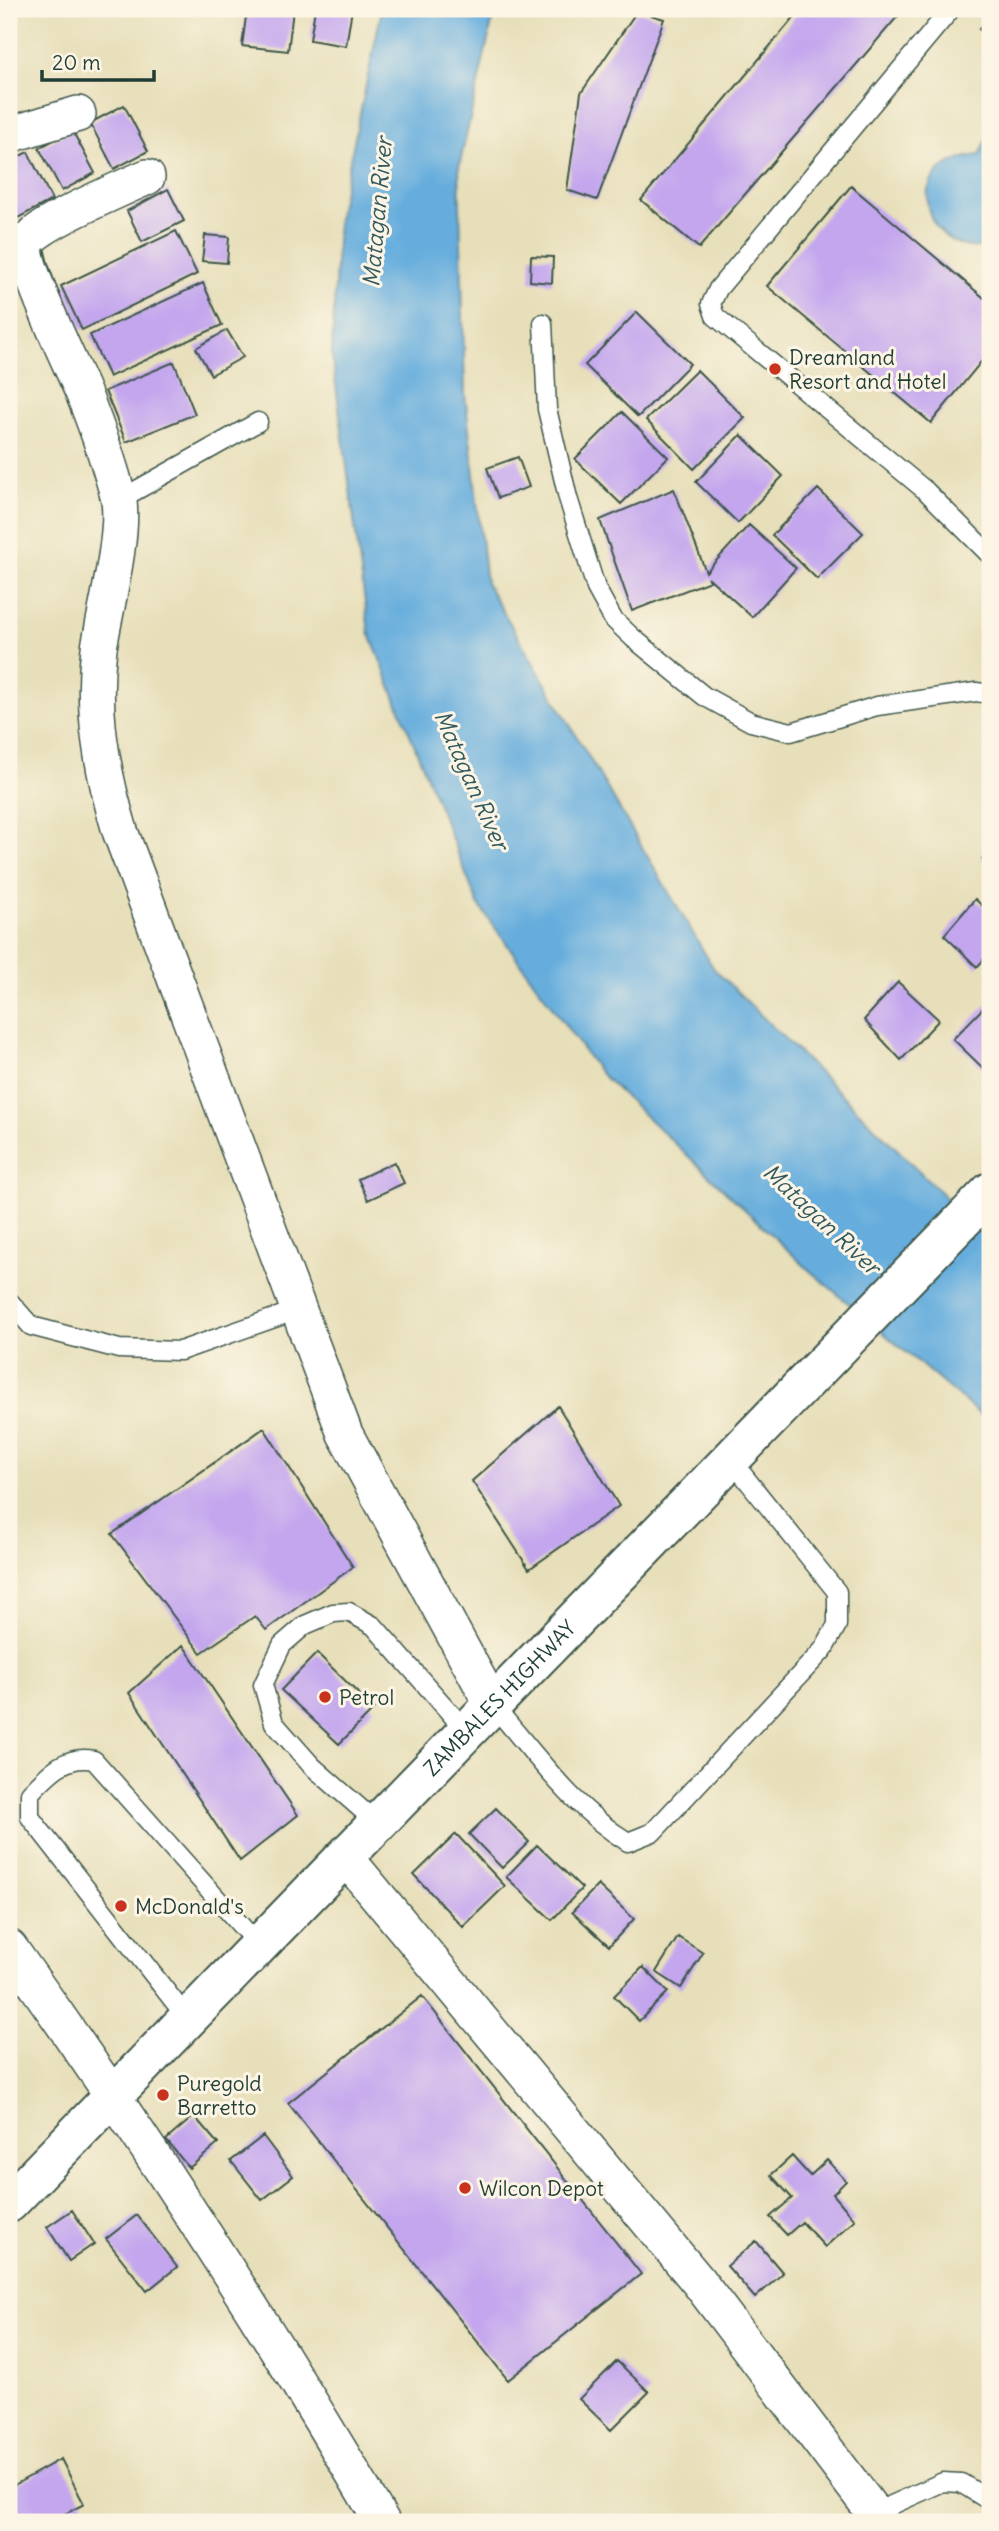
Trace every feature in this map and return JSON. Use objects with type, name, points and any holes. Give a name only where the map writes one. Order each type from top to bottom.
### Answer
[{"type":"main road","name":"ZAMBALES HIGHWAY","points":[[9,2203],[990,1192]]},
{"type":"street","points":[[9,135],[78,114]]},
{"type":"street","points":[[147,177],[34,233],[27,242],[18,244],[104,450],[119,500],[115,555],[99,651],[96,720],[106,782],[120,831],[345,1434],[492,1704]]},
{"type":"street","points":[[346,1858],[698,2281],[877,2518]]},
{"type":"street","points":[[9,1947],[113,2093],[292,2369],[382,2522]]},
{"type":"lane","points":[[951,9],[718,289],[711,304],[715,316],[926,491],[990,555]]},
{"type":"lane","points":[[543,323],[547,409],[568,498],[596,588],[613,619],[634,638],[704,696],[751,722],[791,732],[877,706],[976,692],[990,694]]},
{"type":"lane","points":[[119,500],[258,422]]},
{"type":"lane","points":[[9,1301],[31,1326],[119,1349],[180,1352],[300,1309]]},
{"type":"lane","points":[[492,1704],[582,1806],[607,1829],[628,1842],[653,1832],[823,1650],[837,1625],[837,1592],[731,1460]]},
{"type":"lane","points":[[377,1823],[312,1766],[274,1723],[263,1685],[282,1645],[305,1625],[333,1613],[349,1612],[374,1626],[466,1731]]},
{"type":"lane","points":[[187,2018],[30,1817],[30,1793],[44,1779],[63,1763],[79,1756],[94,1760],[258,1947]]},
{"type":"lane","points":[[877,2518],[943,2482],[961,2483],[990,2501]]},
{"type":"water","name":"Matagan River","points":[[382,9],[495,9],[459,167],[465,394],[486,583],[714,969],[990,1241],[990,1423],[809,1270],[600,1073],[478,904],[369,632],[332,355],[338,218]]},
{"type":"water","points":[[990,132],[990,245],[969,247],[950,240],[937,227],[929,210],[928,192],[935,175],[952,162],[980,155]]},
{"type":"building","points":[[247,9],[293,10],[288,51],[242,46]]},
{"type":"building","points":[[315,9],[352,9],[346,46],[310,40]]},
{"type":"building","points":[[801,9],[904,9],[699,248],[641,200]]},
{"type":"building","points":[[637,11],[664,19],[597,200],[567,190],[581,93]]},
{"type":"building","points":[[990,16],[990,38],[979,29]]},
{"type":"building","points":[[9,86],[15,103],[9,105]]},
{"type":"building","points":[[124,105],[148,151],[114,169],[90,123]]},
{"type":"building","points":[[72,130],[95,173],[62,191],[39,148]]},
{"type":"building","points":[[28,152],[52,200],[14,220],[9,210],[9,161]]},
{"type":"building","points":[[851,186],[990,303],[990,351],[931,423],[767,286]]},
{"type":"building","points":[[168,189],[184,221],[142,242],[127,211]]},
{"type":"building","points":[[176,231],[197,274],[82,330],[61,286]]},
{"type":"building","points":[[205,235],[229,237],[227,263],[202,261]]},
{"type":"building","points":[[531,256],[553,257],[552,283],[530,281]]},
{"type":"building","points":[[203,283],[222,325],[109,377],[90,335]]},
{"type":"building","points":[[637,312],[690,364],[638,417],[585,365]]},
{"type":"building","points":[[227,330],[243,357],[211,375],[196,348]]},
{"type":"building","points":[[174,362],[195,414],[126,442],[105,391]]},
{"type":"building","points":[[697,370],[745,418],[694,469],[646,420]]},
{"type":"building","points":[[622,412],[668,457],[621,504],[575,459]]},
{"type":"building","points":[[741,435],[783,476],[738,523],[696,482]]},
{"type":"building","points":[[518,457],[529,487],[498,498],[487,468]]},
{"type":"building","points":[[674,489],[706,572],[749,525],[796,568],[752,617],[708,577],[710,581],[632,611],[600,520]]},
{"type":"building","points":[[818,489],[863,533],[817,579],[772,535]]},
{"type":"building","points":[[990,849],[990,868],[982,859]]},
{"type":"building","points":[[975,899],[990,913],[990,953],[977,967],[944,935]]},
{"type":"building","points":[[898,982],[939,1020],[901,1060],[864,1020]]},
{"type":"building","points":[[990,1001],[990,1075],[953,1039]]},
{"type":"building","points":[[394,1162],[404,1183],[368,1200],[358,1179]]},
{"type":"building","points":[[558,1406],[619,1506],[529,1569],[472,1481]]},
{"type":"building","points":[[264,1428],[353,1567],[266,1630],[255,1616],[201,1653],[112,1534]]},
{"type":"building","points":[[183,1645],[298,1815],[240,1861],[129,1693]]},
{"type":"building","points":[[317,1653],[374,1709],[339,1744],[281,1690]]},
{"type":"building","points":[[496,1808],[529,1842],[502,1868],[469,1834]]},
{"type":"building","points":[[456,1834],[505,1886],[463,1927],[414,1875]]},
{"type":"building","points":[[537,1845],[582,1888],[552,1920],[506,1877]]},
{"type":"building","points":[[598,1885],[634,1919],[609,1946],[572,1912]]},
{"type":"building","points":[[678,1937],[703,1953],[681,1988],[656,1972]]},
{"type":"building","points":[[643,1967],[668,1992],[639,2021],[614,1996]]},
{"type":"building","name":"Wilcon Depot","points":[[422,1996],[641,2274],[508,2380],[288,2103]]},
{"type":"building","points":[[194,2116],[218,2144],[189,2168],[166,2140]]},
{"type":"building","points":[[263,2136],[293,2176],[262,2200],[231,2161]]},
{"type":"building","points":[[792,2156],[810,2176],[827,2160],[846,2181],[833,2194],[855,2220],[825,2247],[802,2222],[787,2235],[770,2217],[792,2198],[771,2175]]},
{"type":"building","points":[[72,2210],[94,2244],[69,2261],[47,2227]]},
{"type":"building","points":[[137,2215],[177,2267],[147,2291],[106,2239]]},
{"type":"building","points":[[756,2241],[783,2273],[755,2298],[727,2266]]},
{"type":"building","points":[[617,2361],[649,2392],[611,2430],[579,2399]]},
{"type":"building","points":[[61,2459],[84,2504],[50,2522],[9,2522],[9,2488]]},
{"type":"place","name":"Dreamland Resort and Hotel","points":[[775,369]]},
{"type":"place","name":"Petrol","points":[[325,1697]]},
{"type":"place","name":"McDonald's","points":[[121,1906]]},
{"type":"place","name":"Puregold Barretto","points":[[163,2095]]},
{"type":"place","name":"Wilcon Depot","points":[[465,2188]]}]
